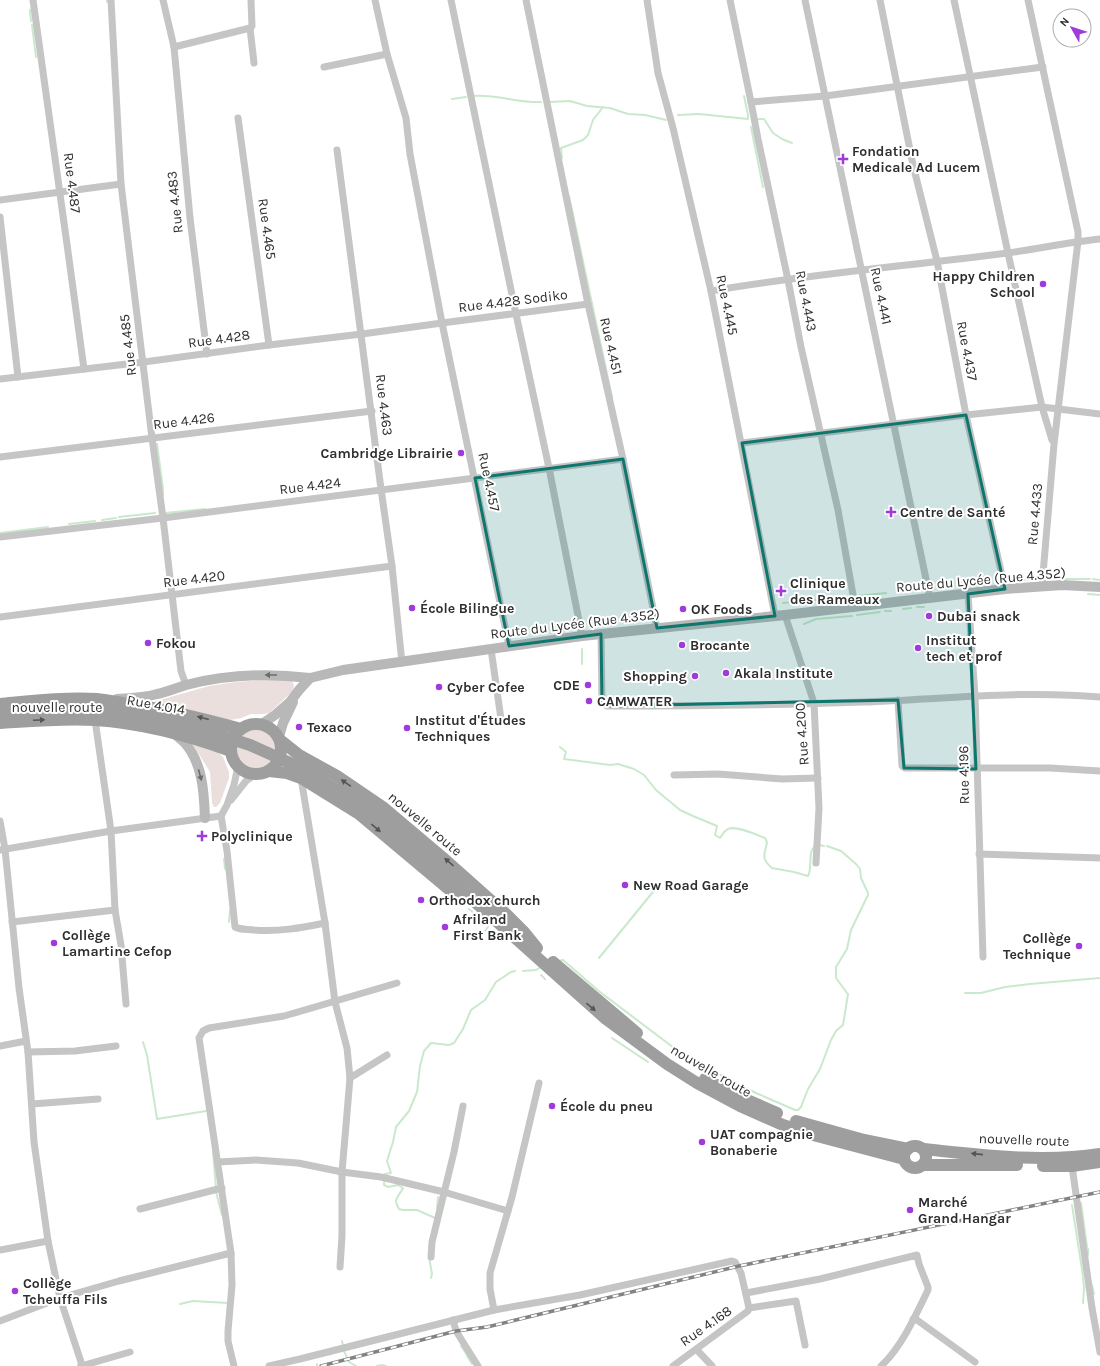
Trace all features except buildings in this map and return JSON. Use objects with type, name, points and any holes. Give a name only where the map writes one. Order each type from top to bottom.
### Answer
[{"type":"highway","name":"nouvelle route","points":[[0,704],[37,700],[98,699],[198,717],[240,729]]},
{"type":"highway","name":"Rue 4.014","points":[[0,713],[53,709],[131,714],[175,722],[256,748],[300,772]]},
{"type":"highway","name":"nouvelle route","points":[[0,722],[62,719],[95,720],[153,727],[196,738],[231,751]]},
{"type":"highway","points":[[254,723],[262,724],[269,726],[275,731],[280,739],[282,749],[280,758],[276,765],[269,771],[256,774],[249,773],[238,766],[233,759],[231,751],[232,742],[240,729],[254,723]]},
{"type":"highway","name":"nouvelle route","points":[[280,739],[299,755],[337,776],[384,808],[506,914],[524,932],[535,951]]},
{"type":"highway","name":"nouvelle route","points":[[269,771],[287,773],[300,772],[352,799],[384,820],[449,876],[459,881],[535,951],[640,1035],[672,1059],[698,1075],[738,1096],[782,1116],[906,1154]]},
{"type":"highway","name":"nouvelle route","points":[[300,772],[359,814],[514,944],[535,951]]},
{"type":"highway","points":[[912,1146],[923,1148],[927,1157],[924,1165],[915,1169],[907,1165],[906,1154],[912,1146]]},
{"type":"highway","name":"nouvelle route","points":[[923,1148],[1005,1157],[1049,1158],[1100,1154]]},
{"type":"highway","name":"nouvelle route","points":[[924,1165],[1072,1166],[1100,1162]]},
{"type":"main road","name":"Route du Lycée (Rue 4.352)","points":[[310,678],[343,670],[402,663],[491,648],[582,636],[780,616],[1005,589],[1042,586],[1100,587]]},
{"type":"main road","points":[[98,699],[156,695],[186,685],[219,678],[246,675],[283,675],[310,678]]},
{"type":"main road","points":[[262,724],[290,702],[310,678]]},
{"type":"main road","points":[[280,739],[283,723],[299,690]]},
{"type":"main road","points":[[171,732],[191,751],[197,763],[201,774],[204,792],[205,818]]},
{"type":"street","name":"Rue 4.487","points":[[32,0],[52,128],[59,192],[84,369]]},
{"type":"street","name":"Rue 4.485","points":[[111,0],[121,184],[181,671],[186,685]]},
{"type":"street","name":"Rue 4.483","points":[[163,0],[174,47],[190,218],[207,354]]},
{"type":"street","points":[[251,0],[252,26],[250,28],[254,63]]},
{"type":"street","name":"Rue 4.457","points":[[375,0],[387,54],[406,118],[410,154],[442,323],[509,646]]},
{"type":"street","points":[[451,0],[549,468],[582,636]]},
{"type":"street","name":"Rue 4.451","points":[[526,0],[588,304],[623,459],[656,628]]},
{"type":"street","name":"Rue 4.445","points":[[647,0],[658,73],[673,128],[711,291],[742,443],[780,616]]},
{"type":"street","name":"Rue 4.443","points":[[730,0],[801,347],[838,510],[855,606]]},
{"type":"street","name":"Rue 4.441","points":[[805,0],[930,598]]},
{"type":"street","name":"Rue 4.437","points":[[880,0],[913,165],[937,261],[966,415],[1005,589]]},
{"type":"street","points":[[954,0],[1042,407],[1054,444]]},
{"type":"street","name":"Rue 4.433","points":[[1028,0],[1078,232],[1054,444],[1042,586]]},
{"type":"street","points":[[174,47],[250,28]]},
{"type":"street","points":[[324,67],[387,54]]},
{"type":"street","points":[[751,102],[824,96],[1043,67]]},
{"type":"street","name":"Rue 4.465","points":[[238,118],[269,345]]},
{"type":"street","name":"Rue 4.463","points":[[337,150],[392,566],[402,663]]},
{"type":"street","points":[[0,200],[121,184]]},
{"type":"street","points":[[0,217],[18,377]]},
{"type":"street","points":[[711,291],[862,270],[1008,253],[1078,241],[1100,239]]},
{"type":"street","name":"Rue 4.428 Sodiko","points":[[442,323],[588,304]]},
{"type":"street","name":"Rue 4.428","points":[[0,379],[144,362],[442,323]]},
{"type":"street","points":[[742,443],[821,432],[1042,407],[1100,414]]},
{"type":"street","name":"Rue 4.426","points":[[0,457],[372,411]]},
{"type":"street","name":"Rue 4.424","points":[[0,537],[163,518],[623,459]]},
{"type":"street","name":"Rue 4.420","points":[[0,617],[392,566]]},
{"type":"street","name":"Rue 4.196","points":[[968,594],[974,696],[983,957]]},
{"type":"street","name":"Rue 4.200","points":[[780,616],[814,703],[819,808],[816,862]]},
{"type":"street","points":[[601,634],[602,703],[605,705],[712,706],[1028,694],[1081,695],[1100,697]]},
{"type":"street","points":[[491,648],[501,719]]},
{"type":"street","points":[[898,700],[902,766],[906,769],[1050,768],[1100,772]]},
{"type":"street","points":[[95,720],[111,831],[115,910],[121,945],[126,1004]]},
{"type":"street","points":[[238,766],[235,781],[222,816],[235,927],[263,931],[277,931],[325,923]]},
{"type":"street","points":[[300,772],[325,923],[336,1002],[348,1048],[350,1078],[342,1172],[342,1236],[340,1267]]},
{"type":"street","points":[[227,805],[246,781],[256,774]]},
{"type":"street","points":[[674,775],[718,774],[782,779],[818,778]]},
{"type":"street","points":[[2,849],[111,831],[222,816]]},
{"type":"street","points":[[0,821],[2,849],[28,1052],[34,1142],[48,1240],[60,1298],[81,1366],[130,1352]]},
{"type":"street","points":[[979,854],[1100,858]]},
{"type":"street","points":[[12,922],[115,910]]},
{"type":"street","points":[[234,1366],[228,1341],[232,1285],[231,1253],[199,1038],[203,1031],[215,1027],[284,1016],[397,983]]},
{"type":"street","points":[[0,1046],[26,1041]]},
{"type":"street","points":[[28,1052],[75,1051],[116,1046]]},
{"type":"street","points":[[350,1078],[387,1055]]},
{"type":"street","points":[[269,1366],[301,1363],[453,1320],[494,1310],[490,1288],[490,1274],[508,1211],[540,1083]]},
{"type":"street","points":[[32,1104],[98,1099]]},
{"type":"street","points":[[431,1257],[431,1248],[454,1152],[463,1106]]},
{"type":"street","points":[[218,1162],[256,1160],[298,1163],[342,1172],[384,1178],[444,1192],[508,1211]]},
{"type":"street","points":[[1072,1166],[1092,1308],[1100,1352]]},
{"type":"street","points":[[140,1209],[222,1188]]},
{"type":"street","points":[[0,1250],[48,1240]]},
{"type":"street","points":[[0,1322],[60,1298],[118,1281],[231,1253]]},
{"type":"street","points":[[746,1293],[820,1279],[917,1255],[928,1288],[913,1319],[892,1355],[881,1366]]},
{"type":"street","name":"Rue 4.168","points":[[494,1310],[580,1295],[732,1261],[735,1262],[741,1274],[749,1308],[746,1313],[673,1366]]},
{"type":"street","points":[[749,1308],[795,1301],[805,1345]]},
{"type":"street","points":[[913,1319],[917,1320],[975,1362]]},
{"type":"street","points":[[453,1320],[456,1331],[478,1366]]},
{"type":"street","points":[[697,1350],[712,1366]]},
{"type":"highlighted area","points":[[966,415],[1005,589],[968,594],[976,769],[904,768],[898,700],[607,706],[602,703],[601,634],[509,646],[475,478],[623,459],[657,628],[775,616],[742,443]]},
{"type":"shaded area","points":[[278,679],[292,681],[294,685],[292,692],[269,713],[264,714],[251,714],[230,720],[153,702],[209,686],[236,682]]},
{"type":"shaded area","points":[[256,729],[264,731],[270,735],[274,741],[276,749],[274,757],[270,763],[264,767],[256,769],[248,767],[242,763],[238,757],[236,749],[238,741],[242,735],[248,731]]},
{"type":"shaded area","points":[[192,743],[219,753],[223,757],[229,772],[229,778],[220,803],[216,807],[214,807],[212,803],[210,772]]},
{"type":"waterway","points":[[30,10],[31,21]]},
{"type":"waterway","points":[[32,25],[36,57]]},
{"type":"waterway","points":[[473,96],[490,96],[541,102]]},
{"type":"waterway","points":[[678,115],[699,114],[748,119],[744,96]]},
{"type":"waterway","points":[[452,99],[466,97]]},
{"type":"waterway","points":[[549,102],[570,101],[587,106],[610,108],[628,114],[645,115],[666,120]]},
{"type":"waterway","points":[[562,158],[561,148],[583,140],[588,135],[593,120],[603,107]]},
{"type":"waterway","points":[[758,119],[764,119],[773,133],[792,143]]},
{"type":"waterway","points":[[751,127],[763,187]]},
{"type":"waterway","points":[[569,196],[612,397]]},
{"type":"waterway","points":[[157,444],[163,489]]},
{"type":"waterway","points":[[163,491],[163,496]]},
{"type":"waterway","points":[[165,513],[205,509]]},
{"type":"waterway","points":[[119,517],[155,513]]},
{"type":"waterway","points":[[102,520],[116,518]]},
{"type":"waterway","points":[[69,524],[95,521]]},
{"type":"waterway","points":[[0,533],[48,527]]},
{"type":"waterway","points":[[1005,581],[1039,579]]},
{"type":"waterway","points":[[1046,579],[1090,579]]},
{"type":"waterway","points":[[1093,579],[1100,580]]},
{"type":"waterway","points":[[858,596],[886,593]]},
{"type":"waterway","points":[[1088,594],[1100,595]]},
{"type":"waterway","points":[[814,600],[826,599]]},
{"type":"waterway","points":[[783,603],[801,601]]},
{"type":"waterway","points":[[917,607],[924,607]]},
{"type":"waterway","points":[[903,609],[911,608]]},
{"type":"waterway","points":[[885,611],[891,611]]},
{"type":"waterway","points":[[857,615],[880,612]]},
{"type":"waterway","points":[[804,624],[816,619],[852,616]]},
{"type":"waterway","points":[[582,649],[582,664]]},
{"type":"waterway","points":[[560,747],[566,752],[564,759],[610,765],[618,764],[634,769],[644,775],[656,790],[680,810],[717,826],[715,835],[720,838],[726,830],[732,828],[765,838],[767,842],[764,856],[768,865],[772,868],[808,876],[811,852],[815,846]]},
{"type":"waterway","points":[[819,845],[824,846]]},
{"type":"waterway","points":[[827,846],[841,851],[856,864],[860,869],[861,878],[868,893],[851,930],[847,949],[836,967],[836,978],[847,993]]},
{"type":"waterway","points":[[224,859],[225,869]]},
{"type":"waterway","points":[[599,958],[657,887],[655,885]]},
{"type":"waterway","points":[[462,900],[465,904]]},
{"type":"waterway","points":[[469,909],[488,925]]},
{"type":"waterway","points":[[229,922],[230,910]]},
{"type":"waterway","points":[[485,931],[488,927]]},
{"type":"waterway","points":[[559,961],[563,960],[600,992],[686,1057],[756,1093],[795,1110],[798,1110],[801,1107],[808,1089],[820,1069],[831,1040],[836,1031],[843,1025],[848,994]]},
{"type":"waterway","points":[[523,971],[536,970],[541,967]]},
{"type":"waterway","points":[[435,1218],[417,1210],[399,1209],[396,1200],[403,1188],[398,1185],[388,1187],[384,1185],[385,1174],[391,1173],[387,1161],[396,1127],[409,1111],[417,1092],[420,1066],[424,1051],[431,1043],[449,1045],[454,1043],[463,1029],[471,1010],[485,1000],[496,982],[515,971]]},
{"type":"waterway","points":[[541,975],[545,979]]},
{"type":"waterway","points":[[965,993],[981,993],[1005,987],[1100,978]]},
{"type":"waterway","points":[[612,1038],[648,1062]]},
{"type":"waterway","points":[[143,1042],[147,1055],[157,1119],[206,1111]]},
{"type":"waterway","points":[[213,1152],[216,1188]]},
{"type":"waterway","points":[[216,1192],[222,1215]]},
{"type":"waterway","points":[[437,1208],[438,1197]]},
{"type":"waterway","points":[[1081,1203],[1087,1247]]},
{"type":"waterway","points":[[1072,1205],[1083,1276]]},
{"type":"waterway","points":[[1088,1249],[1088,1255]]},
{"type":"waterway","points":[[429,1257],[432,1274],[431,1278]]},
{"type":"waterway","points":[[1083,1278],[1084,1288]]},
{"type":"waterway","points":[[1092,1285],[1094,1294]]},
{"type":"waterway","points":[[1083,1303],[1084,1289]]},
{"type":"waterway","points":[[180,1304],[193,1301],[228,1303]]},
{"type":"waterway","points":[[342,1341],[343,1346]]},
{"type":"waterway","points":[[461,1346],[467,1355]]},
{"type":"waterway","points":[[344,1351],[349,1362],[356,1366]]},
{"type":"waterway","points":[[467,1356],[472,1364]]},
{"type":"waterway","points":[[377,1366],[386,1366]]},
{"type":"railway","points":[[321,1366],[456,1331],[487,1327],[739,1266],[1100,1192]]},
{"type":"place","name":"Fondation Medicale Ad Lucem","points":[[843,159]]},
{"type":"place","name":"Happy Children School","points":[[1043,284]]},
{"type":"place","name":"Cambridge Librairie","points":[[461,453]]},
{"type":"place","name":"Centre de Santé","points":[[891,512]]},
{"type":"place","name":"Clinique des Rameaux","points":[[781,591]]},
{"type":"place","name":"École Bilingue","points":[[412,608]]},
{"type":"place","name":"OK Foods","points":[[683,609]]},
{"type":"place","name":"Dubai snack","points":[[929,616]]},
{"type":"place","name":"Fokou","points":[[148,643]]},
{"type":"place","name":"Brocante","points":[[682,645]]},
{"type":"place","name":"Institut tech et prof","points":[[918,648]]},
{"type":"place","name":"Akala Institute","points":[[726,673]]},
{"type":"place","name":"Shopping","points":[[695,676]]},
{"type":"place","name":"CDE","points":[[588,685]]},
{"type":"place","name":"Cyber Cofee","points":[[439,687]]},
{"type":"place","name":"CAMWATER","points":[[589,701]]},
{"type":"place","name":"Texaco","points":[[299,727]]},
{"type":"place","name":"Institut d'Études Techniques","points":[[407,728]]},
{"type":"place","name":"Polyclinique","points":[[202,836]]},
{"type":"place","name":"New Road Garage","points":[[625,885]]},
{"type":"place","name":"Orthodox church","points":[[421,900]]},
{"type":"place","name":"Afriland First Bank","points":[[445,927]]},
{"type":"place","name":"Collège Lamartine Cefop","points":[[54,943]]},
{"type":"place","name":"Collège Technique","points":[[1079,946]]},
{"type":"place","name":"École du pneu","points":[[552,1106]]},
{"type":"place","name":"UAT compagnie Bonaberie","points":[[702,1142]]},
{"type":"place","name":"Marché Grand Hangar","points":[[910,1210]]},
{"type":"place","name":"Collège Tcheuffa Fils","points":[[15,1291]]}]
